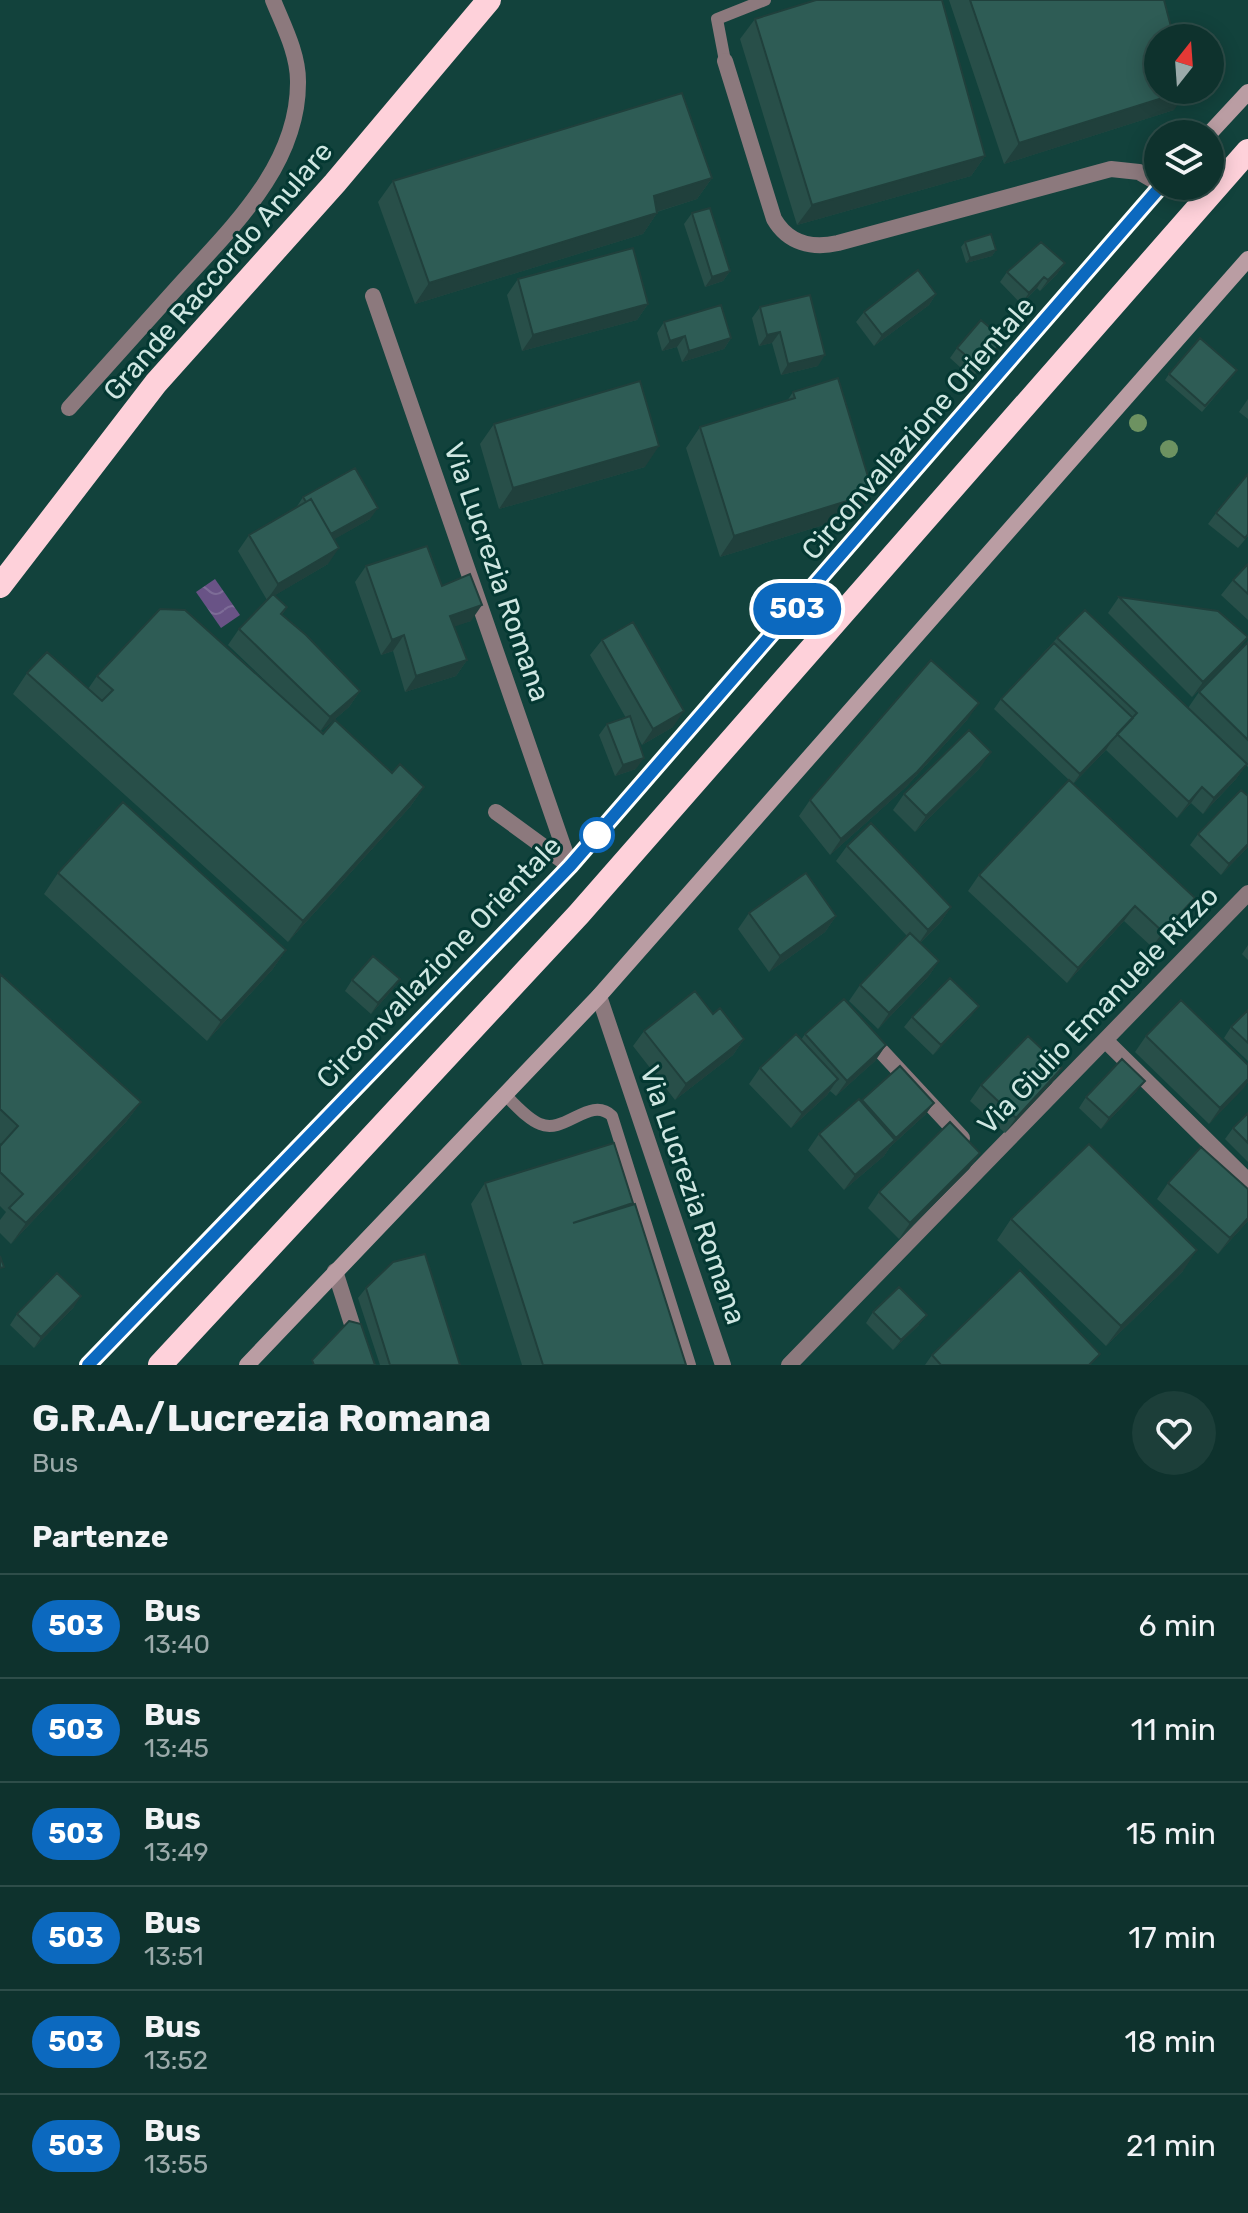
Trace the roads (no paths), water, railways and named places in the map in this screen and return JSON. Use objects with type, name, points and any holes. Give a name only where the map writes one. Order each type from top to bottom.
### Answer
[{"type":"highway","name":"Grande Raccordo Anulare","points":[[0,586],[156,383],[335,183],[489,0]]},
{"type":"highway","points":[[160,1365],[579,914],[1248,151]]},
{"type":"street","points":[[69,408],[247,210],[272,171],[294,117],[298,84],[295,60],[273,0]]},
{"type":"street","points":[[725,61],[774,219],[786,234],[811,246],[838,243],[1111,169],[1144,175]]},
{"type":"street","points":[[1222,120],[1248,92]]},
{"type":"street","name":"Circonvallazione Orientale","points":[[88,1365],[570,866],[1147,200]]},
{"type":"street","points":[[247,1365],[599,996],[1248,260]]},
{"type":"street","name":"Via Lucrezia Romana","points":[[373,296],[570,866]]},
{"type":"street","points":[[496,812],[570,866]]},
{"type":"street","name":"Via Giulio Emanuele Rizzo","points":[[789,1365],[1248,893]]},
{"type":"street","name":"Via Lucrezia Romana","points":[[599,996],[723,1365]]},
{"type":"street","name":"Via Giulio Emanuele Rizzo","points":[[858,1025],[985,1163]]},
{"type":"street","points":[[1105,1040],[1248,1181]]},
{"type":"street","points":[[335,1271],[365,1365]]},
{"type":"lane","points":[[725,61],[717,19],[765,0]]},
{"type":"lane","points":[[505,1095],[534,1121],[546,1126],[594,1110],[601,1109],[612,1116],[690,1365]]},
{"type":"water","points":[[215,579],[240,615],[221,628],[196,592]]}]
